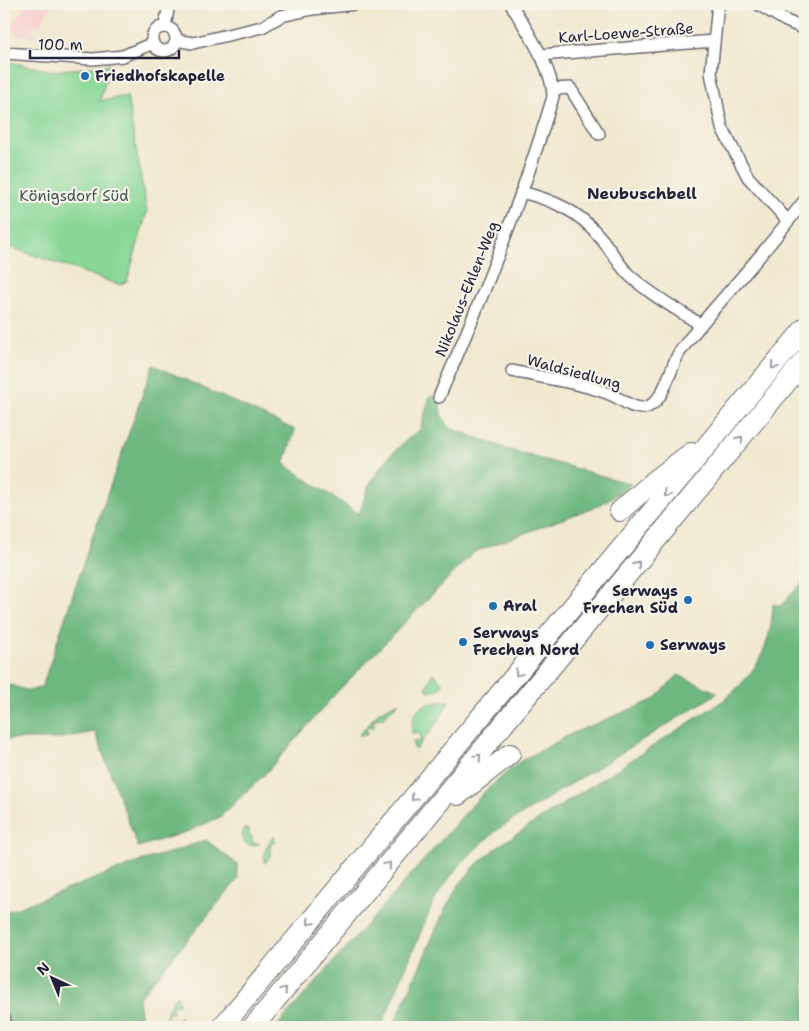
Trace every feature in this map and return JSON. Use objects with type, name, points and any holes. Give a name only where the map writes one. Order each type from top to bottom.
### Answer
[{"type":"highway","points":[[222,1027],[805,328]]},
{"type":"highway","points":[[253,1027],[425,822],[805,360]]},
{"type":"highway","points":[[620,511],[653,482],[720,430]]},
{"type":"highway","points":[[425,822],[510,754]]},
{"type":"street","points":[[165,27],[169,4]]},
{"type":"street","points":[[176,40],[193,43],[262,27],[281,16],[312,9],[354,4]]},
{"type":"street","points":[[511,4],[540,55],[553,89],[570,88],[599,134]]},
{"type":"street","name":"Karl-Loewe-Straße","points":[[718,4],[711,73],[722,128],[748,177],[788,220]]},
{"type":"street","points":[[758,4],[786,21],[805,29]]},
{"type":"street","points":[[165,27],[175,33],[176,40],[173,47],[166,51],[158,49],[153,43],[154,33],[158,28],[165,27]]},
{"type":"street","name":"Karl-Loewe-Straße","points":[[540,55],[714,41]]},
{"type":"street","points":[[4,54],[93,59],[123,56],[153,43]]},
{"type":"street","name":"Nikolaus-Ehlen-Weg","points":[[439,398],[469,330],[521,192],[554,97],[553,89]]},
{"type":"street","points":[[521,192],[545,198],[581,216],[600,236],[628,273],[642,286],[701,325],[774,241],[805,200]]},
{"type":"street","name":"Waldsiedlung","points":[[512,371],[602,392],[635,407],[644,408],[650,406],[656,400],[666,384],[678,354],[701,325]]},
{"type":"street","points":[[4,1018],[6,1027]]},
{"type":"shaded area","points":[[27,4],[49,4],[52,6],[39,27],[33,25],[34,37],[9,32],[18,14],[21,15]]},
{"type":"green space","name":"Königsdorf Süd","points":[[4,61],[52,71],[110,65],[100,101],[127,96],[147,212],[127,281],[120,285],[4,245]]},
{"type":"green space","points":[[153,365],[295,430],[284,464],[359,514],[368,488],[380,469],[399,447],[420,430],[430,396],[439,398],[441,415],[450,428],[510,450],[631,484],[600,505],[474,552],[336,693],[266,773],[220,817],[189,831],[138,847],[95,732],[57,739],[4,739],[4,683],[29,691],[42,687],[91,540]]},
{"type":"green space","points":[[805,579],[805,1027],[393,1027],[445,909],[458,886],[474,867],[497,847],[724,700],[745,679],[760,658],[769,634],[773,604],[781,606]]},
{"type":"green space","points":[[433,673],[443,684],[439,689],[429,692],[426,688]]},
{"type":"green space","points":[[678,675],[718,693],[500,828],[471,853],[454,872],[433,903],[381,1027],[276,1027],[484,792],[519,762],[573,733],[653,700]]},
{"type":"green space","points":[[448,701],[438,721],[416,749],[414,749],[413,742],[421,741],[420,733],[412,733],[414,716],[417,711],[421,707],[432,703]]},
{"type":"green space","points":[[399,702],[383,718],[373,719],[374,727],[366,727],[367,735],[359,735],[379,712]]},
{"type":"green space","points":[[244,829],[249,829],[252,843],[260,843],[252,846],[244,842],[242,835]]},
{"type":"green space","points":[[274,836],[275,842],[271,843],[270,856],[265,863],[266,848]]},
{"type":"green space","points":[[206,840],[237,864],[238,879],[138,999],[142,1027],[10,1027],[4,1005],[4,913],[144,860]]},
{"type":"green space","points":[[177,995],[179,1004],[172,1005],[173,1013],[167,1014],[171,1002]]},
{"type":"green space","points":[[167,1014],[167,1020],[179,1020],[180,1016],[181,1027],[165,1027]]},
{"type":"place","name":"Friedhofskapelle","points":[[85,76]]},
{"type":"place","name":"Serways Frechen Süd","points":[[688,600]]},
{"type":"place","name":"Aral","points":[[493,606]]},
{"type":"place","name":"Serways Frechen Nord","points":[[463,642]]},
{"type":"place","name":"Serways","points":[[650,645]]},
{"type":"district","name":"Neubuschbell","points":[[642,193]]}]
